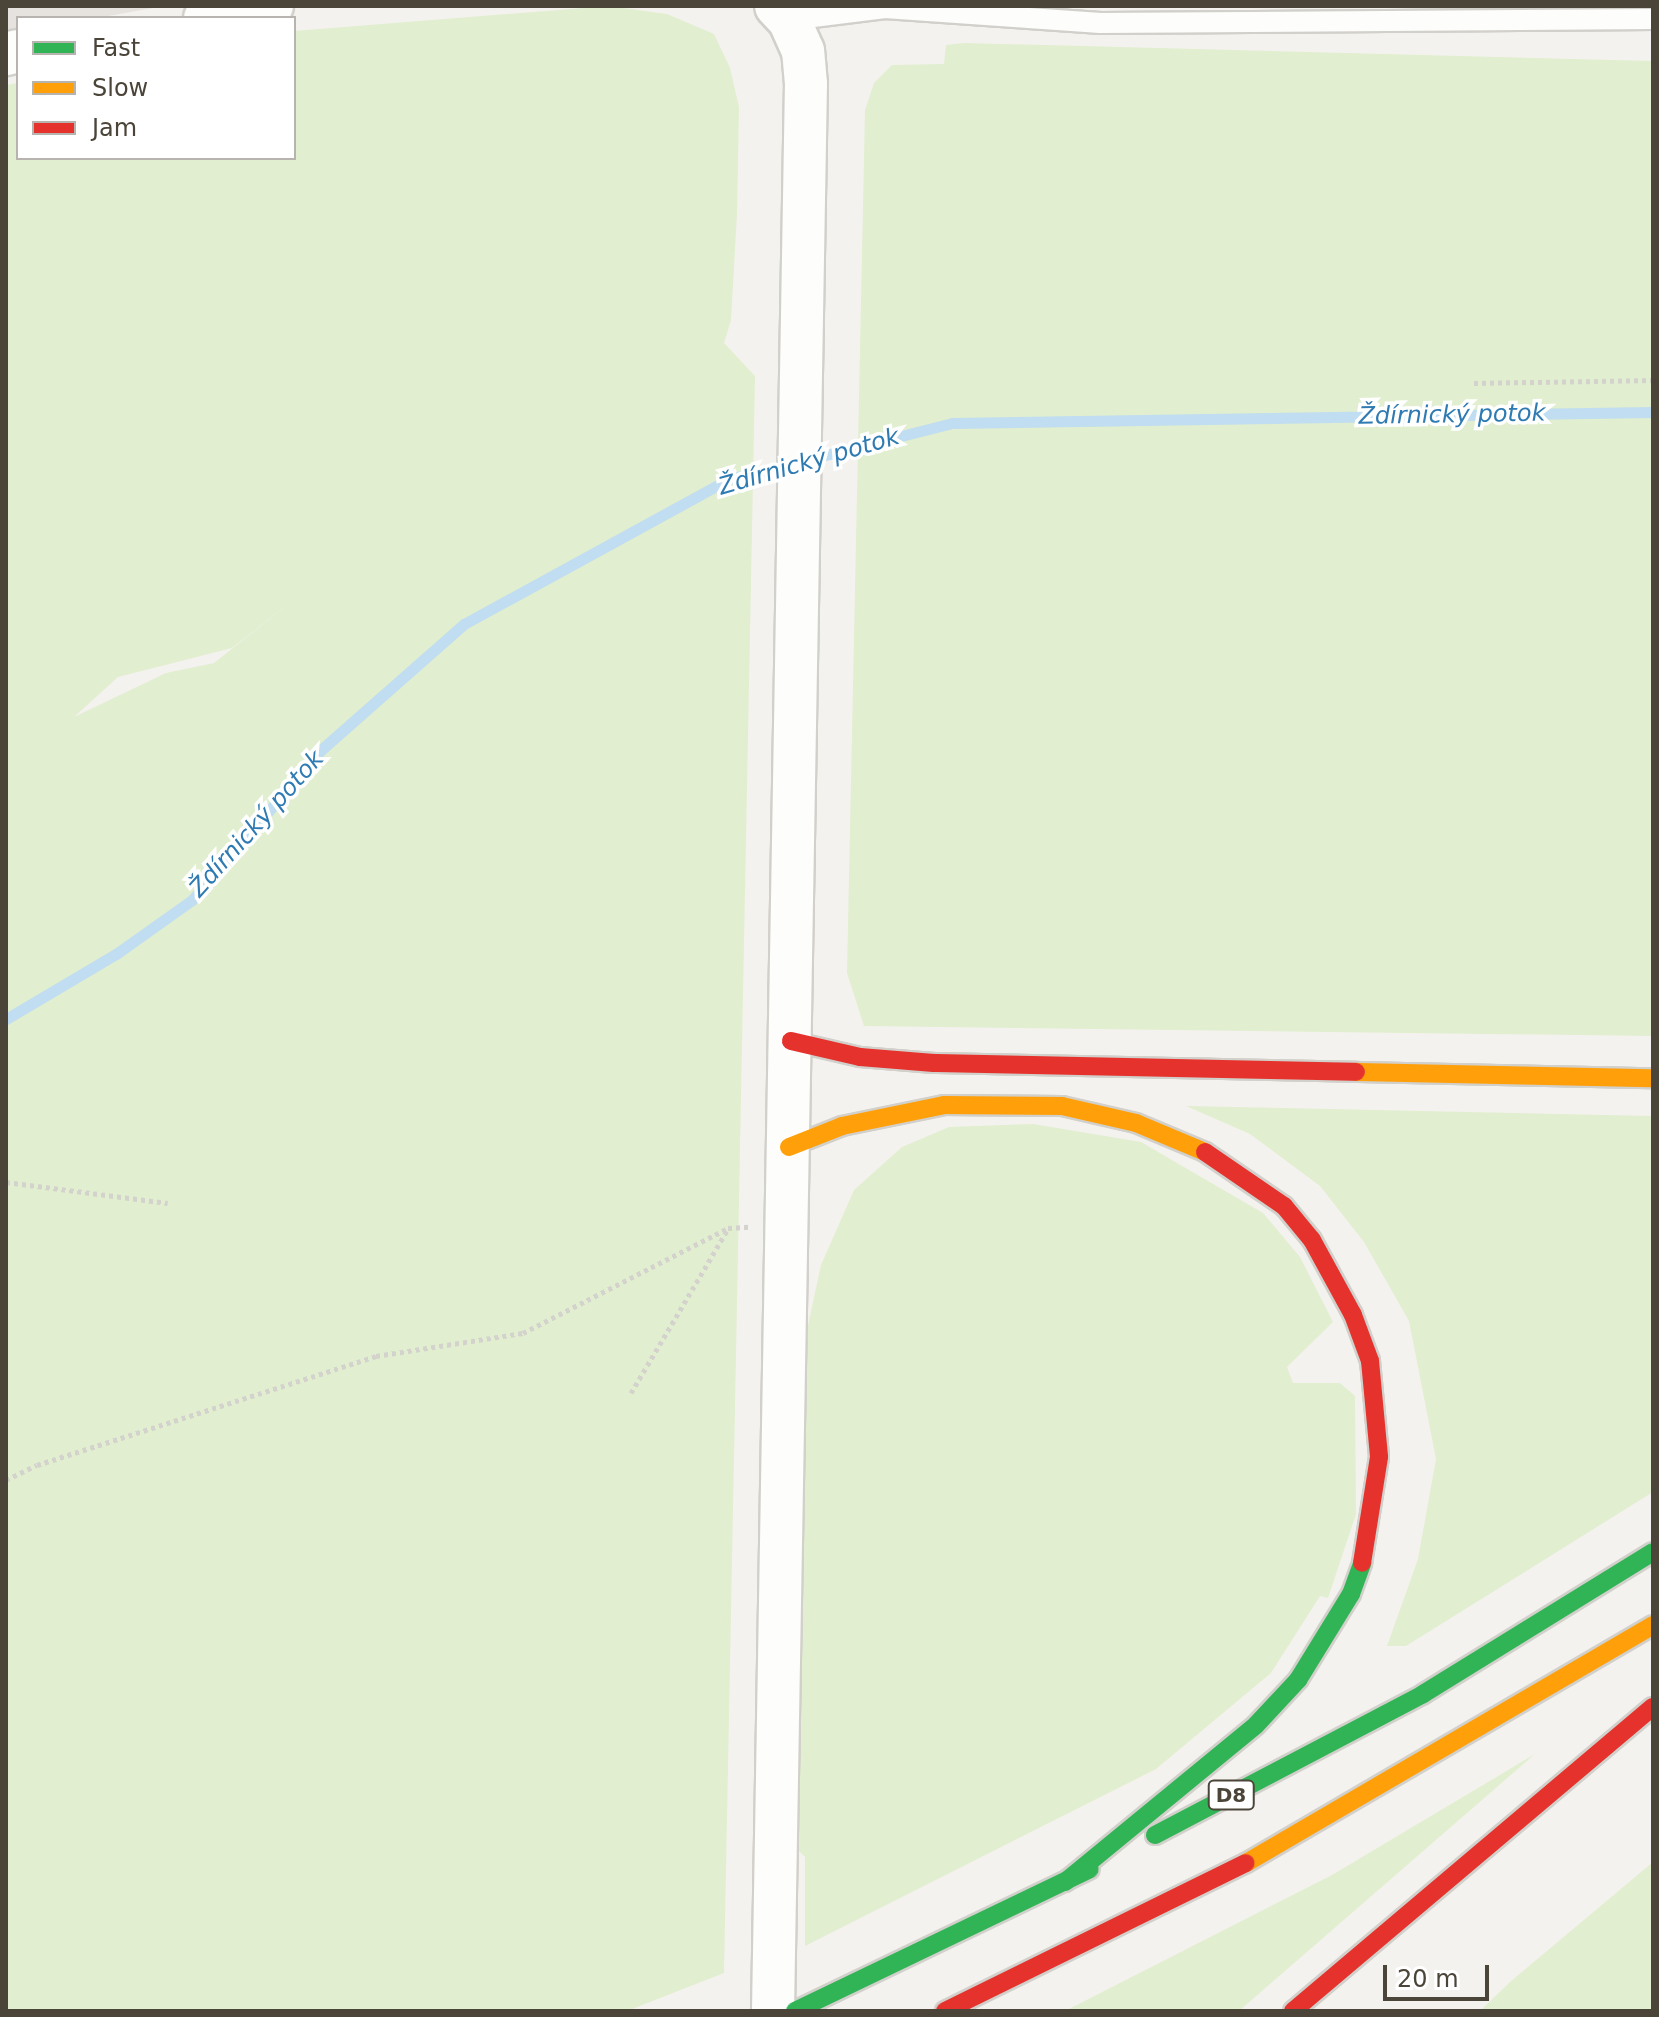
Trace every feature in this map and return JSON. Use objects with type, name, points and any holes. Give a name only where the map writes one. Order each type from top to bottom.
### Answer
[{"type":"highway","points":[[791,1041],[860,1057],[934,1063],[1653,1078]]},
{"type":"highway","points":[[789,1147],[888,1115],[958,1104],[1062,1106],[1136,1123],[1221,1159],[1284,1206],[1312,1240],[1353,1315],[1370,1361],[1379,1457],[1368,1545],[1351,1594],[1298,1680],[1256,1725],[1065,1882]]},
{"type":"highway","name":"D8","points":[[795,2011],[1065,1882],[1423,1694],[1653,1552]]},
{"type":"highway","points":[[945,2011],[1261,1856],[1465,1741],[1653,1625]]},
{"type":"highway","points":[[1293,2011],[1653,1707]]},
{"type":"street","points":[[216,16],[272,6]]},
{"type":"street","points":[[773,2011],[806,84],[803,51],[782,13]]},
{"type":"lane","points":[[782,13],[885,7],[1100,23],[1653,19]]},
{"type":"path","points":[[1474,383],[1653,380]]},
{"type":"path","points":[[6,1182],[168,1203]]},
{"type":"path","points":[[6,1480],[37,1465],[376,1356],[523,1333],[728,1228],[631,1393]]},
{"type":"shaded area","points":[[6,6],[164,6],[108,16],[16,16],[16,32],[6,34]]},
{"type":"green space","points":[[609,6],[667,14],[714,34],[730,68],[739,107],[737,214],[731,320],[724,343],[755,376],[724,1973],[627,2011],[6,2011],[6,85],[16,83],[16,160],[296,160],[296,31]],"holes":[[[316,582],[214,663],[166,673],[74,717],[118,677],[232,648]]]},
{"type":"green space","points":[[964,43],[1653,61],[1653,1036],[864,1026],[847,973],[865,110],[874,83],[892,65],[944,64],[946,45]]},
{"type":"green space","points":[[1186,1106],[1653,1116],[1653,1492],[1406,1646],[1387,1646],[1418,1559],[1436,1459],[1409,1321],[1364,1242],[1320,1186],[1250,1134]]},
{"type":"green space","points":[[1033,1124],[1141,1142],[1263,1213],[1300,1257],[1333,1322],[1287,1367],[1293,1383],[1340,1383],[1355,1396],[1356,1514],[1328,1598],[1320,1596],[1271,1673],[1156,1769],[805,1946],[805,1857],[798,1850],[802,1496],[807,1330],[821,1265],[854,1190],[902,1147],[949,1127]]},
{"type":"green space","points":[[1535,1754],[1239,2011],[1065,2011],[1332,1875]]},
{"type":"green space","points":[[1653,1862],[1653,2011],[1480,2011],[1510,1982]]},
{"type":"waterway","name":"Ždírnický potok","points":[[806,460],[952,423],[1653,412]]},
{"type":"waterway","name":"Ždírnický potok","points":[[6,1019],[116,954],[192,900],[322,749],[464,624],[729,479],[790,464]]},
{"type":"traffic: fast","points":[[1155,1835],[1423,1694],[1653,1552]]},
{"type":"traffic: fast","points":[[1065,1882],[1256,1725],[1298,1680],[1351,1594],[1362,1563]]},
{"type":"traffic: fast","points":[[795,2011],[1090,1869]]},
{"type":"traffic: slow","points":[[1356,1072],[1653,1078]]},
{"type":"traffic: slow","points":[[789,1147],[842,1126],[944,1105],[1062,1106],[1136,1123],[1205,1152]]},
{"type":"traffic: slow","points":[[1246,1863],[1653,1625]]},
{"type":"traffic: jam","points":[[791,1041],[860,1057],[934,1063],[1356,1072]]},
{"type":"traffic: jam","points":[[1205,1152],[1284,1206],[1312,1240],[1353,1315],[1370,1361],[1379,1457],[1362,1563]]},
{"type":"traffic: jam","points":[[1293,2011],[1653,1707]]},
{"type":"traffic: jam","points":[[945,2011],[1246,1863]]}]
